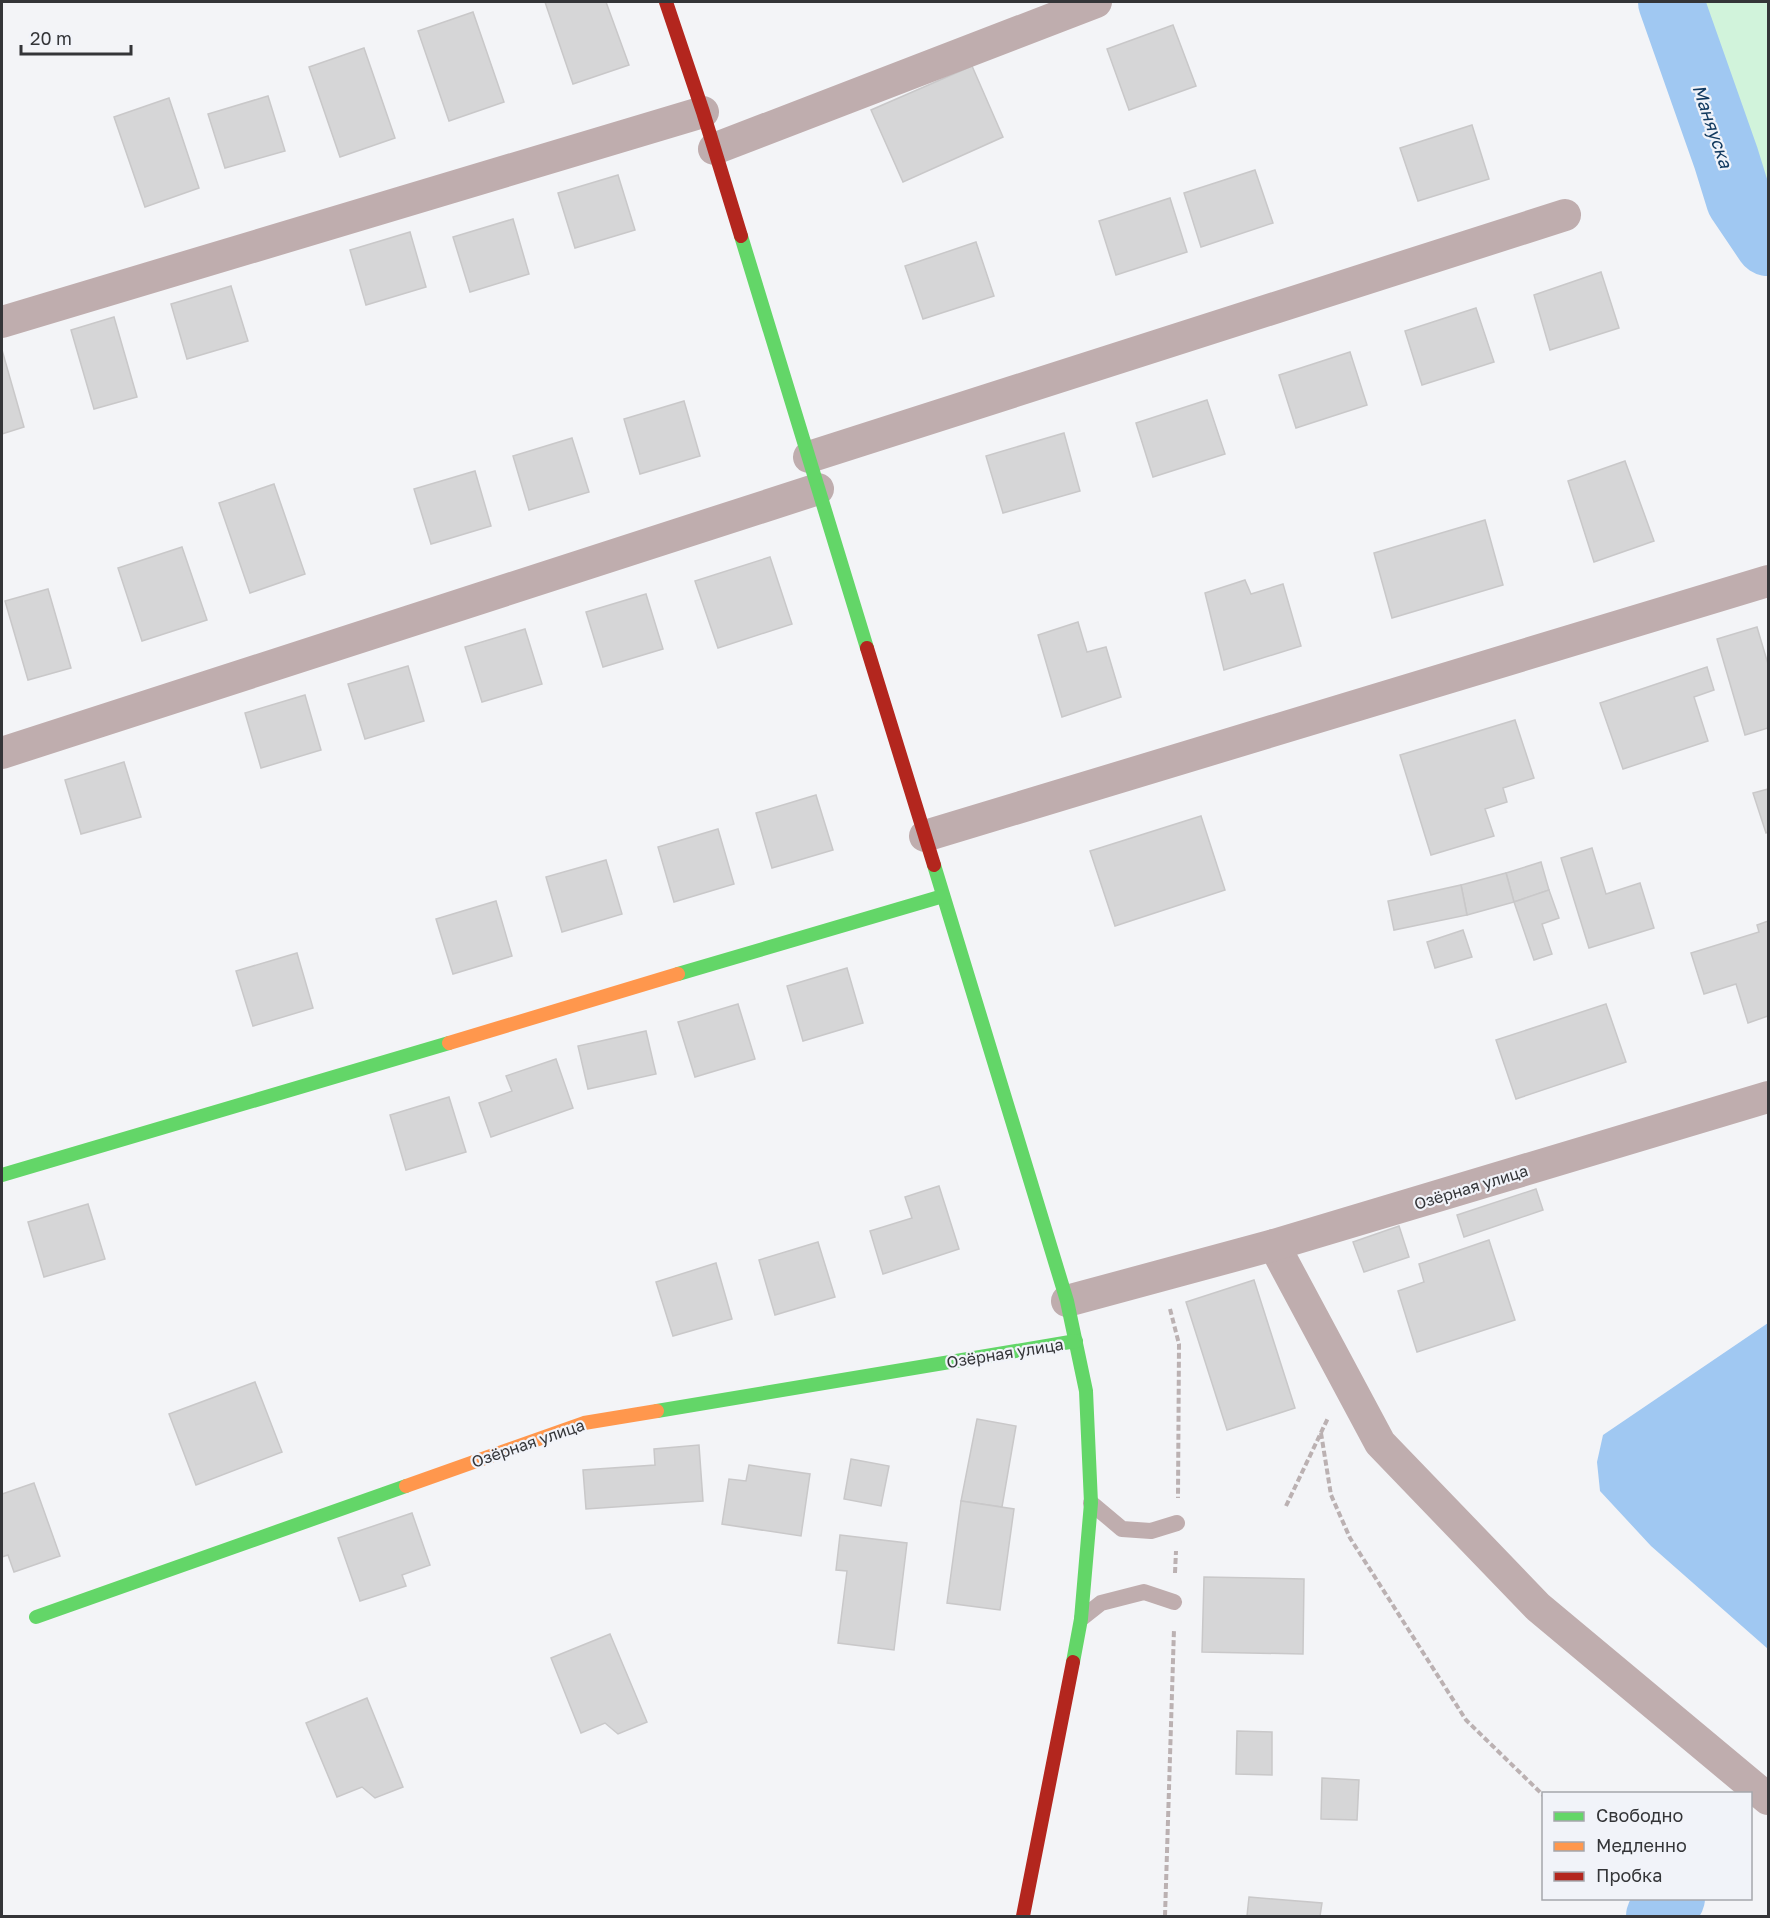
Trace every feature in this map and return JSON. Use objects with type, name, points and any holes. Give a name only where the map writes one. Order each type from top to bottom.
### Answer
[{"type":"street","points":[[666,2],[703,112],[1067,1301],[1086,1391],[1091,1503],[1081,1619],[1023,1917]]},
{"type":"street","points":[[714,149],[1096,2]]},
{"type":"street","points":[[2,322],[703,112]]},
{"type":"street","points":[[809,457],[1565,215]]},
{"type":"street","points":[[2,753],[818,489]]},
{"type":"street","points":[[925,836],[1768,581]]},
{"type":"street","points":[[2,1175],[943,896]]},
{"type":"street","name":"Озёрная улица","points":[[1067,1301],[1274,1245],[1768,1097]]},
{"type":"street","points":[[1274,1245],[1380,1443],[1538,1607],[1768,1799]]},
{"type":"street","name":"Озёрная улица","points":[[36,1617],[584,1423],[1076,1341]]},
{"type":"lane","points":[[1091,1503],[1122,1529],[1151,1531],[1177,1523]]},
{"type":"lane","points":[[1081,1619],[1101,1603],[1144,1592],[1174,1602]]},
{"type":"path","points":[[1286,1506],[1346,1380]]},
{"type":"path","points":[[1321,1433],[1331,1495],[1350,1538],[1467,1720],[1542,1794]]},
{"type":"green space","points":[[1689,2],[1768,2],[1768,196],[1760,187]]},
{"type":"water","points":[[1768,1323],[1768,1649],[1651,1546],[1600,1491],[1597,1462],[1603,1435]]},
{"type":"building","points":[[545,2],[606,2],[629,65],[573,84]]},
{"type":"building","points":[[473,12],[504,102],[449,121],[418,31]]},
{"type":"building","points":[[1173,25],[1196,86],[1129,110],[1107,49]]},
{"type":"building","points":[[364,48],[395,138],[340,157],[309,67]]},
{"type":"building","points":[[972,66],[1003,137],[903,182],[871,110]]},
{"type":"building","points":[[268,96],[285,151],[225,168],[208,114]]},
{"type":"building","points":[[169,98],[199,188],[145,207],[114,117]]},
{"type":"building","points":[[1472,125],[1489,179],[1418,201],[1400,148]]},
{"type":"building","points":[[1255,170],[1273,223],[1201,247],[1184,193]]},
{"type":"building","points":[[618,175],[635,230],[575,248],[558,193]]},
{"type":"building","points":[[1170,198],[1187,252],[1116,275],[1099,221]]},
{"type":"building","points":[[513,219],[529,274],[470,292],[453,237]]},
{"type":"building","points":[[410,232],[426,287],[366,305],[350,250]]},
{"type":"building","points":[[976,242],[994,296],[923,319],[905,266]]},
{"type":"building","points":[[1601,272],[1619,328],[1550,350],[1534,295]]},
{"type":"building","points":[[231,286],[248,341],[187,359],[171,304]]},
{"type":"building","points":[[1476,308],[1494,362],[1422,385],[1405,331]]},
{"type":"building","points":[[114,317],[137,397],[94,409],[71,330]]},
{"type":"building","points":[[2,350],[24,427],[2,434]]},
{"type":"building","points":[[1350,352],[1367,405],[1296,428],[1279,375]]},
{"type":"building","points":[[1207,400],[1225,454],[1153,477],[1136,423]]},
{"type":"building","points":[[684,401],[700,456],[640,474],[624,419]]},
{"type":"building","points":[[1064,433],[1080,491],[1003,513],[986,456]]},
{"type":"building","points":[[572,438],[589,492],[529,510],[513,456]]},
{"type":"building","points":[[1625,461],[1654,541],[1594,562],[1568,481]]},
{"type":"building","points":[[475,471],[491,526],[431,544],[414,489]]},
{"type":"building","points":[[274,484],[305,574],[250,593],[219,503]]},
{"type":"building","points":[[1485,520],[1503,585],[1392,618],[1374,553]]},
{"type":"building","points":[[182,547],[207,620],[142,641],[118,568]]},
{"type":"building","points":[[770,557],[792,624],[718,648],[695,581]]},
{"type":"building","points":[[1245,580],[1251,594],[1283,584],[1301,646],[1224,670],[1205,593]]},
{"type":"building","points":[[48,589],[71,668],[28,680],[5,601]]},
{"type":"building","points":[[646,594],[663,649],[603,667],[586,612]]},
{"type":"building","points":[[1078,622],[1087,652],[1106,647],[1121,697],[1062,717],[1038,635]]},
{"type":"building","points":[[1757,627],[1768,664],[1768,728],[1745,735],[1717,639]]},
{"type":"building","points":[[525,629],[542,684],[482,702],[465,647]]},
{"type":"building","points":[[408,666],[424,721],[365,739],[348,684]]},
{"type":"building","points":[[1707,667],[1714,690],[1694,697],[1708,741],[1623,769],[1600,703]]},
{"type":"building","points":[[305,695],[321,750],[261,768],[245,713]]},
{"type":"building","points":[[1515,720],[1534,778],[1503,788],[1507,802],[1485,809],[1494,836],[1431,855],[1400,755]]},
{"type":"building","points":[[124,762],[141,817],[81,834],[65,780]]},
{"type":"building","points":[[1768,789],[1768,832],[1766,833],[1753,793]]},
{"type":"building","points":[[816,795],[833,850],[772,868],[756,813]]},
{"type":"building","points":[[1201,816],[1225,890],[1115,926],[1090,851]]},
{"type":"building","points":[[718,829],[734,884],[674,902],[658,847]]},
{"type":"building","points":[[1592,848],[1606,894],[1640,883],[1654,928],[1589,948],[1561,858]]},
{"type":"building","points":[[606,860],[622,914],[562,932],[546,877]]},
{"type":"building","points":[[1541,862],[1549,890],[1514,902],[1506,873]]},
{"type":"building","points":[[1506,873],[1514,902],[1467,915],[1461,885]]},
{"type":"building","points":[[1461,885],[1467,915],[1394,930],[1388,901]]},
{"type":"building","points":[[1549,890],[1559,918],[1542,924],[1552,954],[1534,960],[1514,902]]},
{"type":"building","points":[[496,901],[512,956],[453,974],[436,919]]},
{"type":"building","points":[[1768,921],[1768,1016],[1748,1023],[1736,984],[1704,994],[1691,953],[1759,932],[1757,925]]},
{"type":"building","points":[[1463,930],[1472,957],[1435,968],[1427,942]]},
{"type":"building","points":[[297,953],[313,1008],[253,1026],[236,971]]},
{"type":"building","points":[[847,968],[863,1023],[803,1041],[787,986]]},
{"type":"building","points":[[738,1004],[755,1059],[695,1077],[678,1022]]},
{"type":"building","points":[[1606,1004],[1626,1062],[1516,1099],[1496,1040]]},
{"type":"building","points":[[646,1031],[656,1074],[588,1089],[578,1046]]},
{"type":"building","points":[[556,1059],[573,1108],[491,1137],[479,1103],[512,1091],[506,1076]]},
{"type":"building","points":[[449,1097],[466,1152],[406,1170],[390,1115]]},
{"type":"building","points":[[939,1186],[959,1249],[883,1274],[870,1231],[912,1218],[905,1197]]},
{"type":"building","points":[[1536,1189],[1543,1210],[1464,1237],[1457,1215]]},
{"type":"building","points":[[88,1204],[105,1259],[44,1277],[28,1222]]},
{"type":"building","points":[[1399,1226],[1409,1257],[1364,1272],[1353,1242]]},
{"type":"building","points":[[1489,1240],[1515,1320],[1417,1352],[1398,1291],[1424,1282],[1419,1264]]},
{"type":"building","points":[[818,1242],[835,1297],[775,1315],[759,1260]]},
{"type":"building","points":[[716,1263],[732,1319],[673,1336],[656,1282]]},
{"type":"building","points":[[1254,1280],[1295,1408],[1227,1430],[1186,1302]]},
{"type":"building","points":[[255,1382],[282,1452],[196,1485],[169,1414]]},
{"type":"building","points":[[977,1419],[1016,1426],[1002,1507],[961,1501]]},
{"type":"building","points":[[699,1445],[703,1501],[586,1509],[583,1470],[655,1465],[654,1449]]},
{"type":"building","points":[[851,1459],[889,1466],[881,1506],[844,1499]]},
{"type":"building","points":[[749,1465],[810,1474],[801,1536],[722,1524],[729,1479],[746,1481]]},
{"type":"building","points":[[34,1483],[60,1556],[14,1572],[8,1555],[2,1557],[2,1494]]},
{"type":"building","points":[[961,1501],[1014,1509],[1000,1610],[947,1603]]},
{"type":"building","points":[[412,1513],[430,1565],[402,1575],[406,1586],[360,1601],[338,1538]]},
{"type":"building","points":[[840,1535],[907,1543],[894,1650],[838,1643],[847,1571],[836,1570]]},
{"type":"building","points":[[1204,1577],[1304,1579],[1303,1654],[1202,1652]]},
{"type":"building","points":[[610,1634],[647,1722],[618,1734],[605,1723],[581,1733],[551,1658]]},
{"type":"building","points":[[367,1698],[403,1787],[375,1798],[362,1787],[337,1797],[306,1723]]},
{"type":"building","points":[[1237,1731],[1272,1732],[1272,1775],[1236,1774]]},
{"type":"building","points":[[1322,1778],[1359,1780],[1357,1820],[1321,1819]]},
{"type":"building","points":[[1249,1897],[1322,1903],[1320,1916],[1247,1916]]},
{"type":"waterway","name":"Маняуска","points":[[1671,2],[1739,200],[1768,243]]},
{"type":"waterway","name":"Маняуска","points":[[1659,1916],[1671,1900]]},
{"type":"traffic: fast","points":[[741,236],[867,648]]},
{"type":"traffic: fast","points":[[934,865],[1067,1301],[1086,1391],[1091,1503],[1081,1619],[1073,1662]]},
{"type":"traffic: fast","points":[[678,974],[943,896]]},
{"type":"traffic: fast","points":[[2,1175],[449,1043]]},
{"type":"traffic: fast","points":[[657,1411],[1076,1341]]},
{"type":"traffic: fast","points":[[36,1617],[406,1486]]},
{"type":"traffic: slow","points":[[449,1043],[678,974]]},
{"type":"traffic: slow","points":[[406,1486],[584,1423],[657,1411]]},
{"type":"traffic: jam","points":[[666,2],[741,236]]},
{"type":"traffic: jam","points":[[867,648],[934,865]]},
{"type":"traffic: jam","points":[[1023,1916],[1073,1662]]}]
